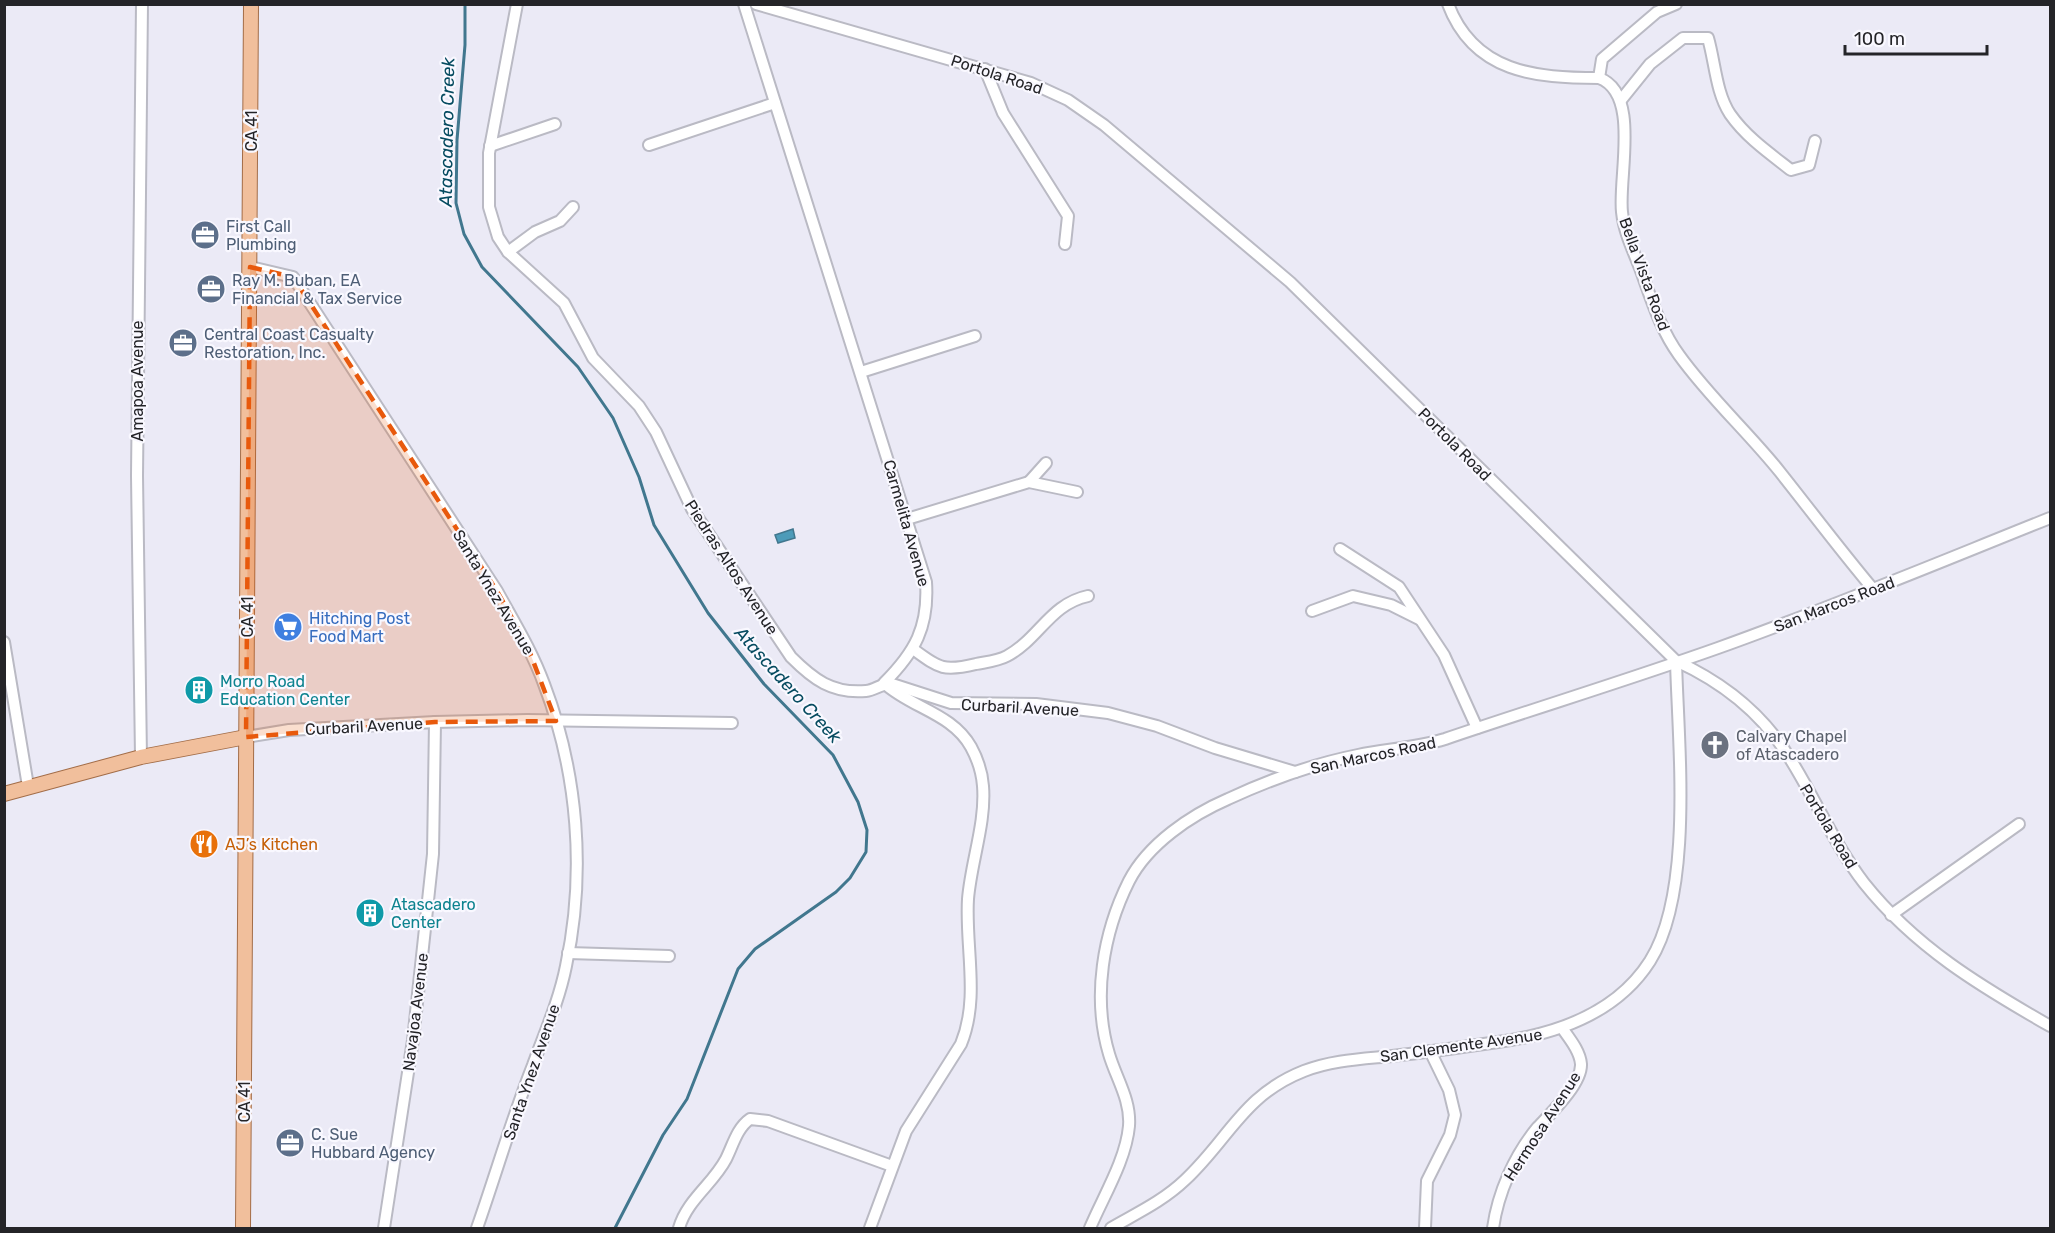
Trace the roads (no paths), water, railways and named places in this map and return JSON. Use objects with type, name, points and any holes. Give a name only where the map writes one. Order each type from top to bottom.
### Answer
[{"type":"main road","name":"CA 41","points":[[243,1228],[251,4]]},
{"type":"main road","name":"Curbaril Avenue","points":[[4,794],[141,757],[246,737]]},
{"type":"street","name":"Amapoa Avenue","points":[[141,757],[137,464],[142,4]]},
{"type":"street","name":"Piedras Altos Avenue","points":[[517,4],[490,146],[487,180],[489,207],[498,237],[508,252],[564,303],[593,358],[639,406],[656,432],[692,508],[791,657],[819,683],[843,689],[867,691],[884,683]]},
{"type":"street","name":"Carmelita Avenue","points":[[744,4],[922,565],[928,602],[924,623],[913,648],[900,668],[884,683]]},
{"type":"street","name":"Portola Road","points":[[756,4],[1031,83],[1088,112],[1269,264],[1676,661],[1731,693],[1764,723],[1790,758],[1842,851],[1891,915],[1940,959],[1994,995],[2050,1026]]},
{"type":"street","points":[[1448,4],[1462,32],[1485,53],[1517,71],[1547,77],[1599,78],[1608,81],[1621,100],[1650,64],[1683,38],[1708,38],[1717,79],[1729,112],[1753,140],[1791,170],[1809,165],[1815,141]]},
{"type":"street","points":[[1599,78],[1602,58],[1659,8],[1676,4]]},
{"type":"street","points":[[985,69],[1003,113],[1068,216],[1065,243]]},
{"type":"street","name":"Bella Vista Road","points":[[1621,100],[1624,125],[1623,221],[1664,329],[1679,355],[1780,471],[1822,529],[1873,589]]},
{"type":"street","points":[[649,145],[775,103]]},
{"type":"street","points":[[490,146],[555,124]]},
{"type":"street","points":[[508,252],[535,232],[560,221],[573,207]]},
{"type":"street","name":"Santa Ynez Avenue","points":[[250,267],[293,277],[497,591],[527,645],[545,685],[556,721],[572,793],[576,836],[577,880],[568,953],[555,1008],[533,1064],[477,1228]]},
{"type":"street","points":[[861,372],[975,336]]},
{"type":"street","points":[[1029,482],[1046,463]]},
{"type":"street","points":[[907,519],[1029,482],[1077,492]]},
{"type":"street","name":"San Marcos Road","points":[[1090,1228],[1119,1159],[1129,1128],[1127,1101],[1108,1053],[1101,1000],[1106,946],[1130,878],[1144,860],[1191,819],[1226,799],[1295,772],[1357,755],[1422,746],[1676,661],[1873,589],[2050,518]]},
{"type":"street","points":[[1340,549],[1400,586],[1444,656],[1477,728]]},
{"type":"street","points":[[913,648],[937,667],[952,669],[1006,657],[1023,645],[1071,599],[1088,596]]},
{"type":"street","points":[[1312,611],[1353,596],[1391,605],[1422,621]]},
{"type":"street","points":[[4,642],[28,786]]},
{"type":"street","name":"San Clemente Avenue","points":[[1111,1228],[1151,1207],[1185,1180],[1241,1114],[1277,1085],[1305,1071],[1335,1062],[1536,1036],[1562,1028],[1599,1009],[1628,987],[1651,959],[1665,926],[1678,839],[1676,661]]},
{"type":"street","points":[[870,1228],[892,1166],[916,1111],[961,1044],[967,1028],[971,997],[968,898],[983,785],[976,758],[960,731],[942,717],[896,695],[884,683]]},
{"type":"street","name":"Curbaril Avenue","points":[[884,683],[901,685],[951,703],[1036,704],[1108,712],[1295,772]]},
{"type":"street","name":"Curbaril Avenue","points":[[246,737],[289,730],[435,722],[732,723]]},
{"type":"street","name":"Navajoa Avenue","points":[[384,1228],[413,1040],[433,854],[435,722]]},
{"type":"street","points":[[1891,915],[2019,824]]},
{"type":"street","points":[[568,953],[669,956]]},
{"type":"street","name":"Hermosa Avenue","points":[[1493,1228],[1502,1188],[1537,1128],[1549,1118],[1580,1071],[1579,1056],[1562,1028]]},
{"type":"street","points":[[1425,1228],[1427,1181],[1450,1135],[1455,1115],[1449,1090],[1430,1051]]},
{"type":"street","points":[[679,1228],[695,1198],[725,1162],[742,1124],[750,1119],[768,1121],[892,1166]]},
{"type":"water","points":[[793,529],[795,538],[778,543],[775,535]]},
{"type":"waterway","name":"Atascadero Creek","points":[[465,4],[465,45],[457,140],[456,203],[464,234],[482,267],[578,367],[613,418],[639,477],[654,525],[708,613],[764,684],[833,755],[858,802],[867,830],[866,852],[850,878],[836,892],[755,949],[738,969],[687,1099],[663,1135],[615,1228]]},
{"type":"place","name":"First Call Plumbing","points":[[205,235]]},
{"type":"place","name":"Ray M. Buban, EA Financial & Tax Service","points":[[211,289]]},
{"type":"place","name":"Central Coast Casualty Restoration, Inc.","points":[[183,343]]},
{"type":"place","name":"Hitching Post Food Mart","points":[[288,627]]},
{"type":"place","name":"Morro Road Education Center","points":[[199,690]]},
{"type":"place","name":"Calvary Chapel of Atascadero","points":[[1715,745]]},
{"type":"place","name":"AJ’s Kitchen","points":[[204,844]]},
{"type":"place","name":"Atascadero Center","points":[[370,913]]},
{"type":"place","name":"C. Sue Hubbard Agency","points":[[290,1143]]}]
